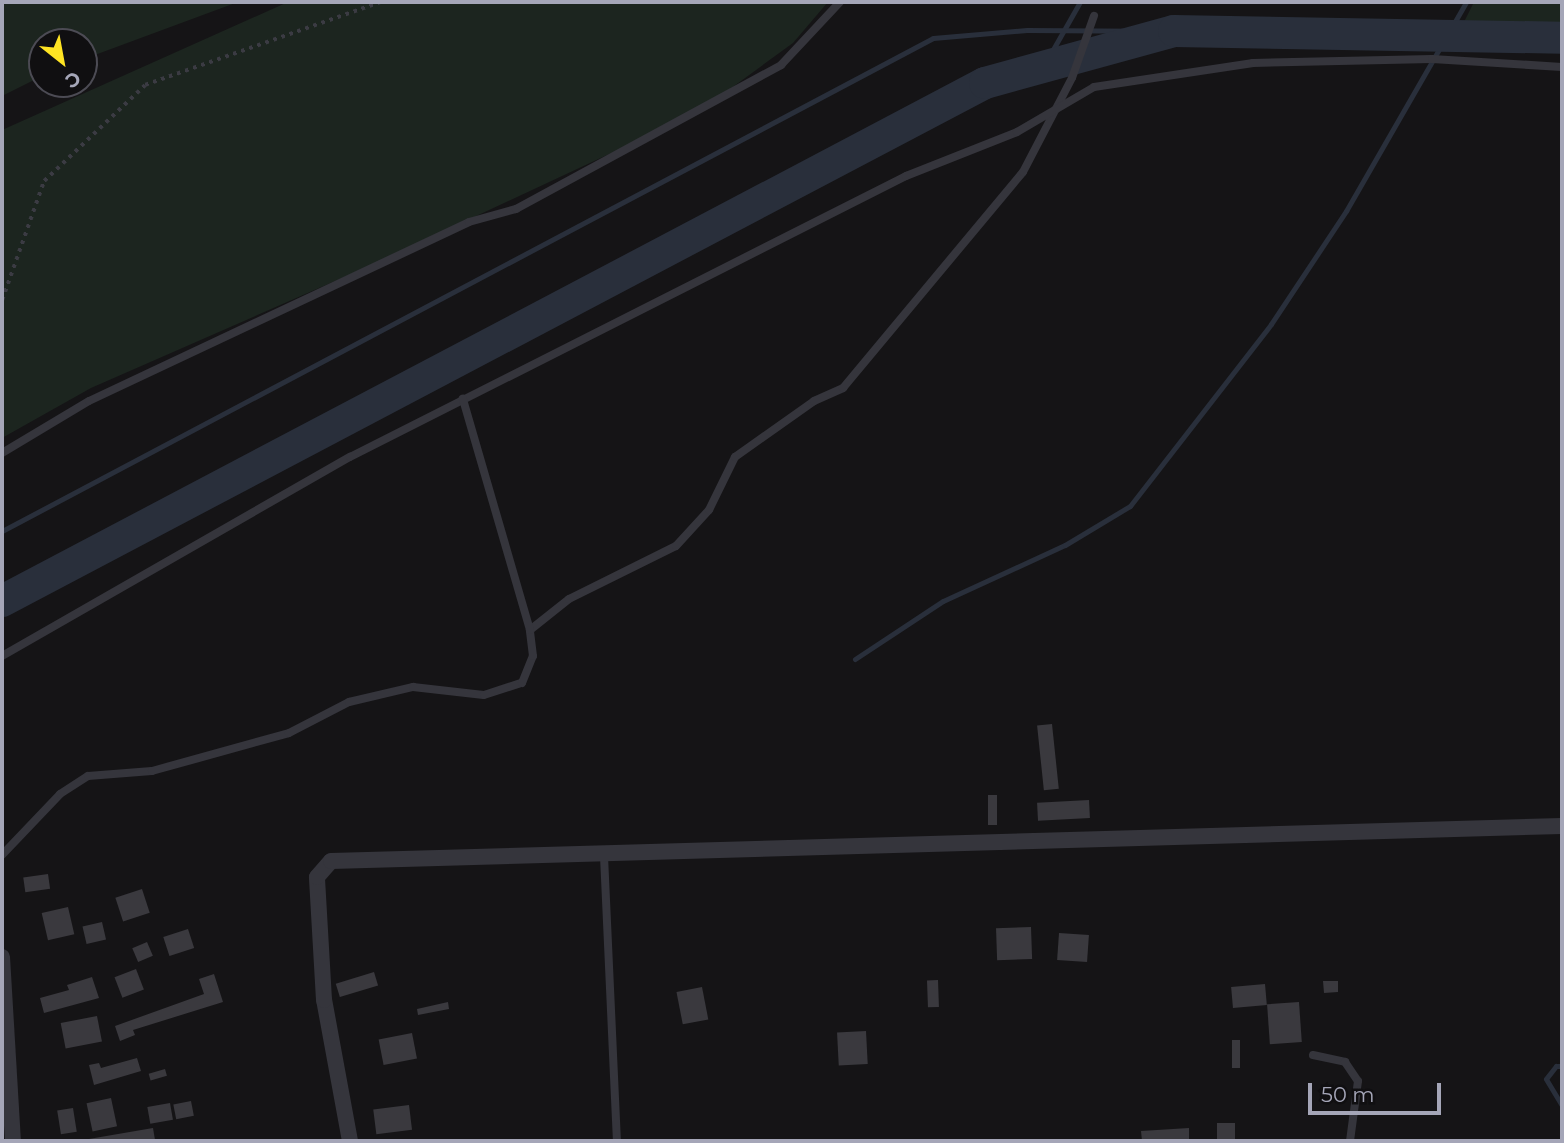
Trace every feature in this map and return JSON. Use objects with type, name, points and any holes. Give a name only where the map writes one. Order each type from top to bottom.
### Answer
[{"type":"street","points":[[350,1141],[324,1000],[317,877],[323,866],[331,862],[1562,826]]},
{"type":"street","points":[[2,957],[13,1141]]},
{"type":"lane","points":[[2,453],[89,401],[469,222],[516,209],[781,65],[840,2]]},
{"type":"lane","points":[[530,631],[569,599],[676,546],[709,510],[735,457],[814,401],[843,388],[1023,172],[1072,78],[1094,16]]},
{"type":"lane","points":[[2,656],[350,457],[906,176],[1054,112],[1070,98],[1094,87],[1211,66],[1432,59],[1562,67]]},
{"type":"lane","points":[[2,855],[60,794],[88,776],[152,771],[289,733],[349,702],[413,687],[484,695],[522,683],[533,656],[530,631],[463,399]]},
{"type":"lane","points":[[604,856],[617,1141]]},
{"type":"lane","points":[[1313,1055],[1345,1062],[1358,1081],[1350,1141]]},
{"type":"path","points":[[2,300],[44,181],[145,85],[381,2]]},
{"type":"shaded area","points":[[2,2],[238,2],[98,54],[98,28],[28,28],[28,83],[2,96]]},
{"type":"shaded area","points":[[288,2],[828,2],[793,43],[697,113],[367,267],[91,388],[2,438],[2,130],[74,98],[98,98],[98,87]]},
{"type":"shaded area","points":[[1474,2],[1562,2],[1562,30],[1461,28]]},
{"type":"building","points":[[1052,724],[1059,789],[1044,790],[1037,726]]},
{"type":"building","points":[[988,795],[997,795],[997,825],[988,825]]},
{"type":"building","points":[[1089,800],[1090,818],[1038,821],[1037,803]]},
{"type":"building","points":[[48,874],[50,889],[25,892],[23,877]]},
{"type":"building","points":[[142,889],[150,913],[123,921],[115,898]]},
{"type":"building","points":[[68,907],[74,934],[48,940],[42,913]]},
{"type":"building","points":[[102,922],[106,940],[87,944],[83,926]]},
{"type":"building","points":[[1031,927],[1032,959],[997,960],[996,928]]},
{"type":"building","points":[[188,929],[194,948],[169,956],[163,937]]},
{"type":"building","points":[[1059,933],[1089,935],[1087,962],[1057,960]]},
{"type":"building","points":[[147,942],[153,956],[138,962],[132,948]]},
{"type":"building","points":[[136,969],[144,990],[122,998],[115,977]]},
{"type":"building","points":[[374,972],[378,985],[340,997],[336,984]]},
{"type":"building","points":[[214,974],[223,1002],[133,1030],[135,1035],[120,1041],[115,1026],[204,994],[199,979]]},
{"type":"building","points":[[92,977],[99,998],[44,1013],[40,998],[69,990],[67,985]]},
{"type":"building","points":[[927,980],[938,980],[939,1007],[928,1007]]},
{"type":"building","points":[[1323,981],[1338,981],[1338,992],[1324,993]]},
{"type":"building","points":[[1265,984],[1267,1005],[1233,1008],[1231,987]]},
{"type":"building","points":[[702,987],[708,1019],[683,1024],[676,992]]},
{"type":"building","points":[[448,1002],[449,1009],[418,1015],[417,1009]]},
{"type":"building","points":[[1299,1002],[1302,1042],[1270,1044],[1267,1004]]},
{"type":"building","points":[[97,1016],[102,1042],[66,1049],[61,1023]]},
{"type":"building","points":[[866,1031],[868,1064],[839,1065],[837,1033]]},
{"type":"building","points":[[412,1033],[417,1059],[384,1065],[379,1039]]},
{"type":"building","points":[[1232,1040],[1240,1040],[1240,1068],[1232,1068]]},
{"type":"building","points":[[137,1058],[141,1071],[94,1085],[89,1065],[99,1063],[101,1068]]},
{"type":"building","points":[[165,1069],[167,1076],[151,1080],[149,1074]]},
{"type":"building","points":[[111,1098],[117,1126],[93,1132],[87,1103]]},
{"type":"building","points":[[191,1101],[194,1116],[176,1119],[173,1104]]},
{"type":"building","points":[[170,1103],[173,1120],[150,1124],[147,1107]]},
{"type":"building","points":[[409,1105],[412,1130],[376,1134],[373,1109]]},
{"type":"building","points":[[73,1108],[77,1132],[61,1134],[57,1111]]},
{"type":"building","points":[[1217,1123],[1235,1123],[1235,1141],[1217,1141]]},
{"type":"building","points":[[153,1128],[155,1140],[83,1141],[83,1140]]},
{"type":"building","points":[[1189,1128],[1189,1141],[1142,1141],[1141,1131]]},
{"type":"waterway","points":[[1043,67],[1080,2]]},
{"type":"waterway","points":[[855,659],[943,601],[1065,545],[1130,506],[1271,324],[1346,211],[1466,2]]},
{"type":"waterway","points":[[2,531],[933,38],[1027,30],[1174,31]]},
{"type":"waterway","points":[[2,601],[985,83],[1174,31],[1562,38]]},
{"type":"waterway","points":[[1562,1066],[1556,1066],[1546,1079],[1562,1106]]}]
